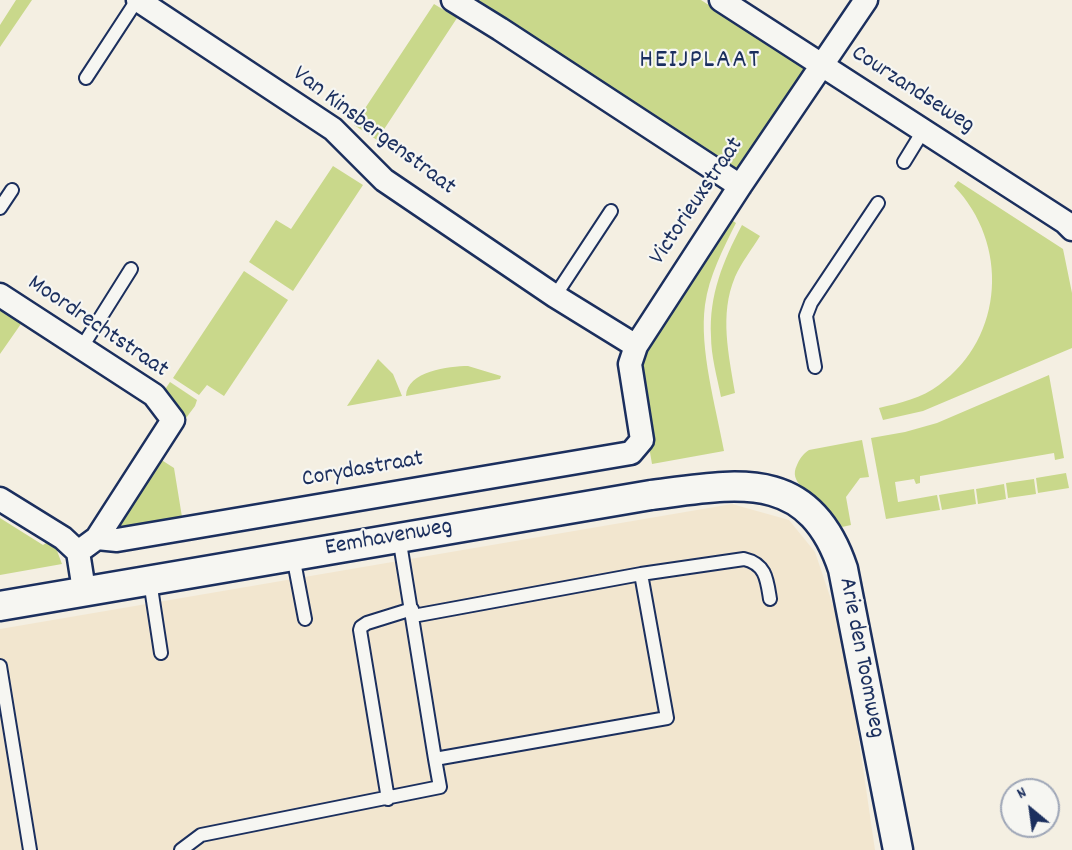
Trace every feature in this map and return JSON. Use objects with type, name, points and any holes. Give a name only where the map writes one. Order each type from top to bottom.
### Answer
[{"type":"street","name":"Van Kinsbergenstraat","points":[[138,0],[333,129],[384,180],[555,296],[636,346]]},
{"type":"street","points":[[453,0],[740,186]]},
{"type":"street","name":"Courzandseweg","points":[[721,0],[1065,222],[1072,229]]},
{"type":"street","name":"Victorieuxstraat","points":[[637,448],[642,440],[630,364],[636,346],[740,186],[866,0]]},
{"type":"street","name":"Moordrechtstraat","points":[[0,295],[154,395],[173,420],[97,538],[78,552]]},
{"type":"street","name":"Corydastraat","points":[[97,538],[117,540],[620,455],[631,453],[637,448]]},
{"type":"street","name":"Eemhavenweg","points":[[0,606],[651,495],[736,485],[761,487],[778,492]]},
{"type":"street","name":"Arie den Toomweg","points":[[778,492],[802,506],[822,524],[838,553],[843,568],[898,850]]},
{"type":"street","points":[[0,499],[63,538],[78,552],[84,590]]},
{"type":"lane","points":[[86,78],[138,0]]},
{"type":"lane","points":[[904,162],[923,131]]},
{"type":"lane","points":[[0,208],[12,190]]},
{"type":"lane","points":[[814,367],[806,316],[811,303],[878,203]]},
{"type":"lane","points":[[555,296],[611,211]]},
{"type":"lane","points":[[82,347],[130,269]]},
{"type":"lane","points":[[181,850],[201,835],[440,787],[399,537]]},
{"type":"lane","points":[[293,555],[305,619]]},
{"type":"lane","points":[[388,799],[360,630],[360,627],[367,623],[412,613],[641,574],[744,559],[754,562],[767,578],[770,599]]},
{"type":"lane","points":[[435,759],[667,718],[641,574]]},
{"type":"lane","points":[[150,580],[161,653]]},
{"type":"lane","points":[[0,666],[30,850]]},
{"type":"shaded area","points":[[732,504],[789,520],[815,552],[844,638],[875,850],[0,850],[0,629]]},
{"type":"green space","points":[[16,0],[32,0],[0,47],[0,25]]},
{"type":"green space","points":[[478,0],[701,0],[809,70],[739,174]]},
{"type":"green space","points":[[434,4],[457,18],[377,140],[354,125]]},
{"type":"green space","points":[[333,166],[363,185],[293,291],[249,262],[276,220],[291,229]]},
{"type":"green space","points":[[958,181],[1063,249],[1072,293],[1072,348],[923,411],[883,420],[879,408],[918,397],[939,385],[961,365],[977,342],[987,316],[992,289],[991,261],[984,234],[972,209],[954,186]]},
{"type":"green space","points":[[729,218],[736,223],[710,284],[704,322],[706,359],[724,451],[652,464],[635,365]]},
{"type":"green space","points":[[742,225],[760,236],[737,272],[730,291],[726,320],[735,393],[721,397],[711,344],[712,306],[723,265]]},
{"type":"green space","points":[[244,271],[288,300],[224,396],[207,385],[199,395],[173,378]]},
{"type":"green space","points":[[0,306],[23,321],[0,354]]},
{"type":"green space","points":[[378,359],[393,374],[402,396],[347,406]]},
{"type":"green space","points":[[468,366],[501,376],[500,379],[406,396],[413,381],[421,376],[440,369]]},
{"type":"green space","points":[[1049,375],[1064,458],[1055,460],[1054,453],[920,476],[920,483],[916,484],[914,479],[895,482],[898,502],[937,495],[940,510],[886,519],[871,438],[937,423]]},
{"type":"green space","points":[[170,382],[197,400],[186,418],[175,403],[162,394]]},
{"type":"green space","points":[[862,440],[869,477],[860,478],[846,497],[851,525],[842,527],[821,501],[797,482],[795,471],[803,455],[809,450]]},
{"type":"green space","points":[[160,459],[174,468],[182,517],[113,528]]},
{"type":"green space","points":[[1066,473],[1069,488],[1038,493],[1036,478]]},
{"type":"green space","points":[[1034,479],[1036,494],[1008,498],[1006,483]]},
{"type":"green space","points":[[1004,484],[1006,499],[978,504],[976,489]]},
{"type":"green space","points":[[974,489],[976,504],[942,510],[939,495]]},
{"type":"green space","points":[[0,518],[43,545],[46,543],[56,548],[62,564],[0,575]]},
{"type":"district","name":"HEIJPLAAT","points":[[700,62]]}]
